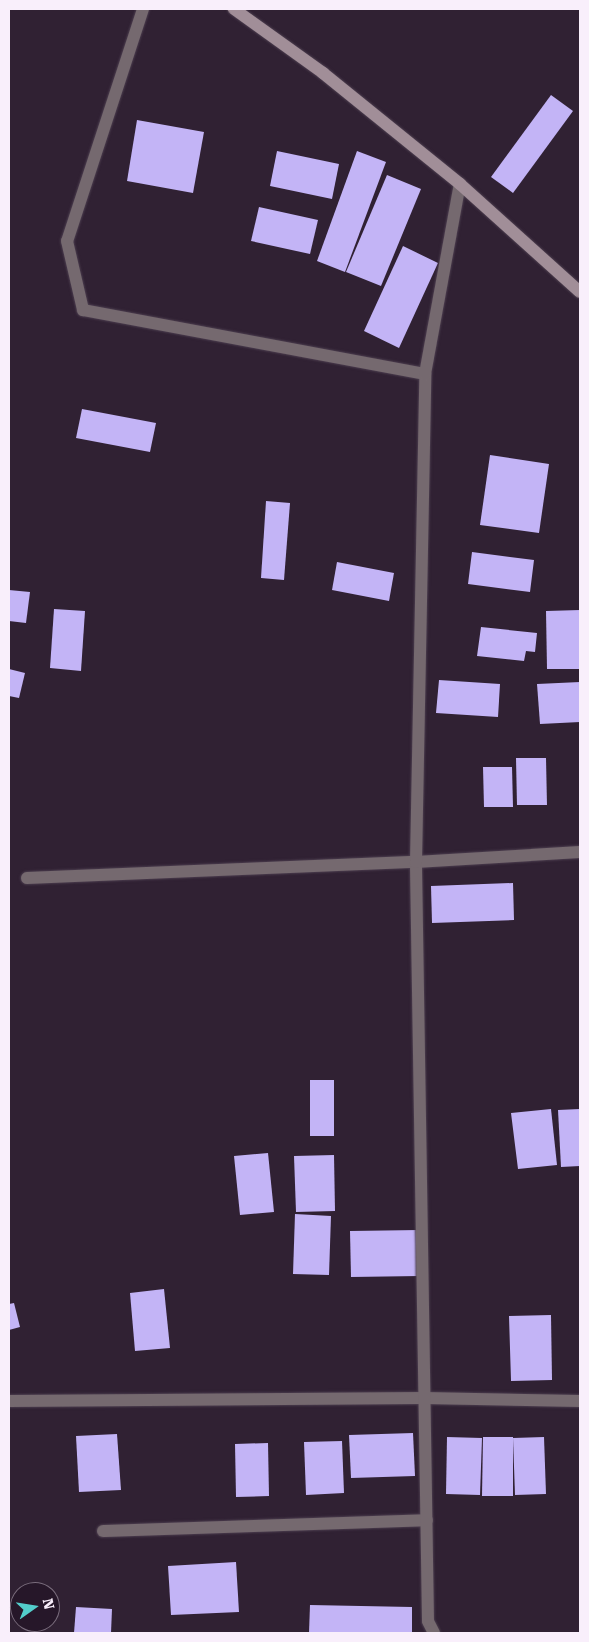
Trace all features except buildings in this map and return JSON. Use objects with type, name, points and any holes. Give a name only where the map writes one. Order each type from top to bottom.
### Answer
[{"type":"main road","points":[[234,9],[322,73],[460,184],[580,292]]},
{"type":"street","points":[[142,9],[67,241],[83,310],[425,374]]},
{"type":"street","points":[[434,1633],[428,1621],[416,862],[425,374],[460,184]]},
{"type":"street","points":[[26,878],[416,862],[580,852]]},
{"type":"street","points":[[9,1401],[424,1398],[580,1401]]},
{"type":"street","points":[[103,1531],[427,1520]]}]
